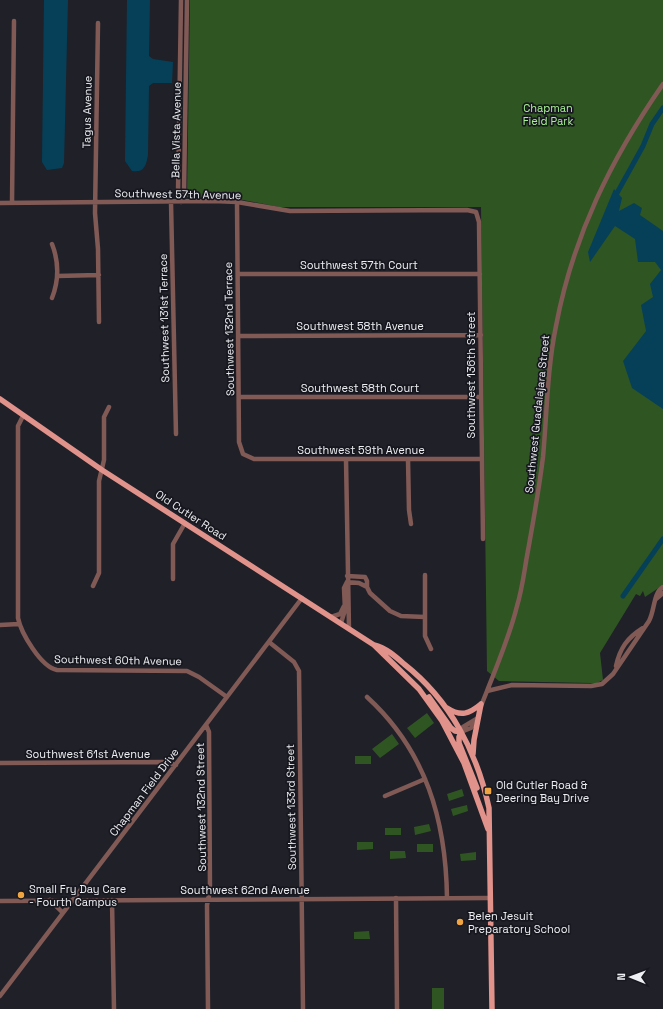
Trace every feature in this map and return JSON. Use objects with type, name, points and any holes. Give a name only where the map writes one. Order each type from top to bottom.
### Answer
[{"type":"main road","name":"Old Cutler Road","points":[[0,400],[102,470],[374,645],[389,652],[411,669],[428,686],[446,707],[461,732]]},
{"type":"main road","name":"Old Cutler Road","points":[[374,645],[419,688],[451,737],[464,763],[480,803]]},
{"type":"main road","points":[[419,688],[434,703],[453,730],[461,732],[473,754],[483,783],[489,808],[488,830],[492,1009]]},
{"type":"main road","points":[[446,707],[454,712],[464,714],[472,712],[481,704]]},
{"type":"main road","points":[[473,754],[474,740],[481,704]]},
{"type":"main road","points":[[461,732],[459,741],[474,775],[484,821],[488,830]]},
{"type":"street","name":"Bella Vista Avenue","points":[[181,0],[178,193],[181,202]]},
{"type":"street","name":"Bella Vista Avenue","points":[[181,202],[184,193],[187,0]]},
{"type":"street","points":[[12,203],[14,21]]},
{"type":"street","name":"Tagus Avenue","points":[[98,22],[95,202],[99,275],[99,322]]},
{"type":"street","name":"Southwest Guadalajara Street","points":[[461,732],[463,727],[478,718],[481,704],[512,622],[522,586],[540,478],[552,350],[569,271],[580,237],[610,171],[628,137],[663,84]]},
{"type":"street","name":"Southwest 131st Terrace","points":[[171,202],[176,434]]},
{"type":"street","name":"Southwest 57th Avenue","points":[[0,203],[237,202],[290,211],[467,210],[476,212]]},
{"type":"street","name":"Southwest 132nd Terrace","points":[[237,202],[240,445],[243,454]]},
{"type":"street","name":"Southwest 136th Street","points":[[476,212],[479,219],[483,539]]},
{"type":"street","points":[[52,244],[57,258],[57,276],[52,298]]},
{"type":"street","name":"Southwest 57th Court","points":[[238,274],[480,274]]},
{"type":"street","points":[[57,276],[99,275]]},
{"type":"street","name":"Southwest 58th Avenue","points":[[239,336],[481,335]]},
{"type":"street","name":"Southwest 58th Court","points":[[239,398],[481,397]]},
{"type":"street","points":[[93,586],[99,573],[99,481],[104,460],[104,417],[109,407]]},
{"type":"street","points":[[0,625],[20,624],[18,426],[23,416]]},
{"type":"street","name":"Southwest 59th Avenue","points":[[243,454],[254,459],[481,459]]},
{"type":"street","points":[[346,459],[349,629]]},
{"type":"street","points":[[408,459],[408,510],[411,524]]},
{"type":"street","points":[[173,579],[173,544],[185,523]]},
{"type":"street","points":[[425,575],[425,636],[430,649]]},
{"type":"street","points":[[347,576],[365,578],[367,581],[367,587]]},
{"type":"street","points":[[347,582],[359,583],[367,587],[372,595],[392,613],[401,616],[426,617]]},
{"type":"street","points":[[341,623],[345,610],[344,588],[347,582]]},
{"type":"street","points":[[487,691],[512,685],[595,686],[606,682],[616,670],[652,616],[657,592],[663,587]]},
{"type":"street","points":[[656,599],[663,593]]},
{"type":"street","name":"Chapman Field Drive","points":[[0,996],[302,598]]},
{"type":"street","points":[[331,617],[340,614],[344,605]]},
{"type":"street","name":"Southwest 60th Avenue","points":[[20,624],[41,659],[50,668],[183,670],[196,675],[227,697]]},
{"type":"street","name":"Southwest 133rd Street","points":[[269,642],[294,662],[299,671],[303,1009]]},
{"type":"street","points":[[367,697],[398,733],[425,779],[443,835],[446,861],[447,898]]},
{"type":"street","name":"Southwest 132nd Street","points":[[206,725],[209,732],[210,891],[208,899],[208,1009]]},
{"type":"street","name":"Southwest 61st Avenue","points":[[0,763],[164,762],[176,764]]},
{"type":"street","points":[[385,796],[425,779]]},
{"type":"street","points":[[396,898],[397,1009]]},
{"type":"street","name":"Southwest 62nd Avenue","points":[[0,901],[490,898]]},
{"type":"street","points":[[50,900],[63,913]]},
{"type":"street","points":[[112,900],[114,1009]]},
{"type":"green space","name":"Chapman Field Park","points":[[190,0],[663,0],[663,585],[645,597],[643,591],[640,596],[636,594],[600,653],[603,680],[597,683],[499,681],[487,671],[481,207],[279,207],[238,199],[187,197]]},
{"type":"green space","points":[[427,713],[434,723],[415,738],[407,728]]},
{"type":"green space","points":[[392,734],[399,744],[380,758],[372,749]]},
{"type":"green space","points":[[355,756],[371,756],[371,764],[355,764]]},
{"type":"green space","points":[[462,789],[464,796],[449,801],[447,794]]},
{"type":"green space","points":[[467,805],[468,811],[453,816],[451,809]]},
{"type":"green space","points":[[429,824],[431,831],[415,835],[414,827]]},
{"type":"green space","points":[[385,828],[401,828],[401,835],[385,835]]},
{"type":"green space","points":[[357,842],[373,842],[373,849],[357,850]]},
{"type":"green space","points":[[417,844],[433,844],[433,852],[417,852]]},
{"type":"green space","points":[[390,851],[405,851],[406,858],[390,859]]},
{"type":"green space","points":[[476,852],[476,860],[461,861],[460,854]]},
{"type":"green space","points":[[369,931],[370,939],[354,939],[354,932]]},
{"type":"green space","points":[[432,988],[444,988],[444,1009],[432,1009]]},
{"type":"water","points":[[44,0],[68,0],[64,163],[62,168],[47,170],[42,162]]},
{"type":"water","points":[[127,0],[150,0],[149,56],[153,59],[173,62],[172,83],[153,83],[149,86],[148,155],[144,168],[139,171],[132,171],[125,161]]},
{"type":"water","points":[[614,189],[622,198],[619,211],[634,203],[642,208],[640,215],[663,231],[663,409],[632,388],[623,361],[646,331],[641,305],[653,297],[650,284],[661,270],[655,262],[638,262],[635,239],[615,226],[590,262],[588,252]]},
{"type":"waterway","points":[[617,193],[643,146],[652,124],[663,108]]},
{"type":"waterway","points":[[623,596],[663,539]]},
{"type":"place","name":"Old Cutler Road & Deering Bay Drive","points":[[488,791]]},
{"type":"place","name":"Small Fry Day Care - Fourth Campus","points":[[21,895]]},
{"type":"place","name":"Belen Jesuit Preparatory School","points":[[460,922]]}]
